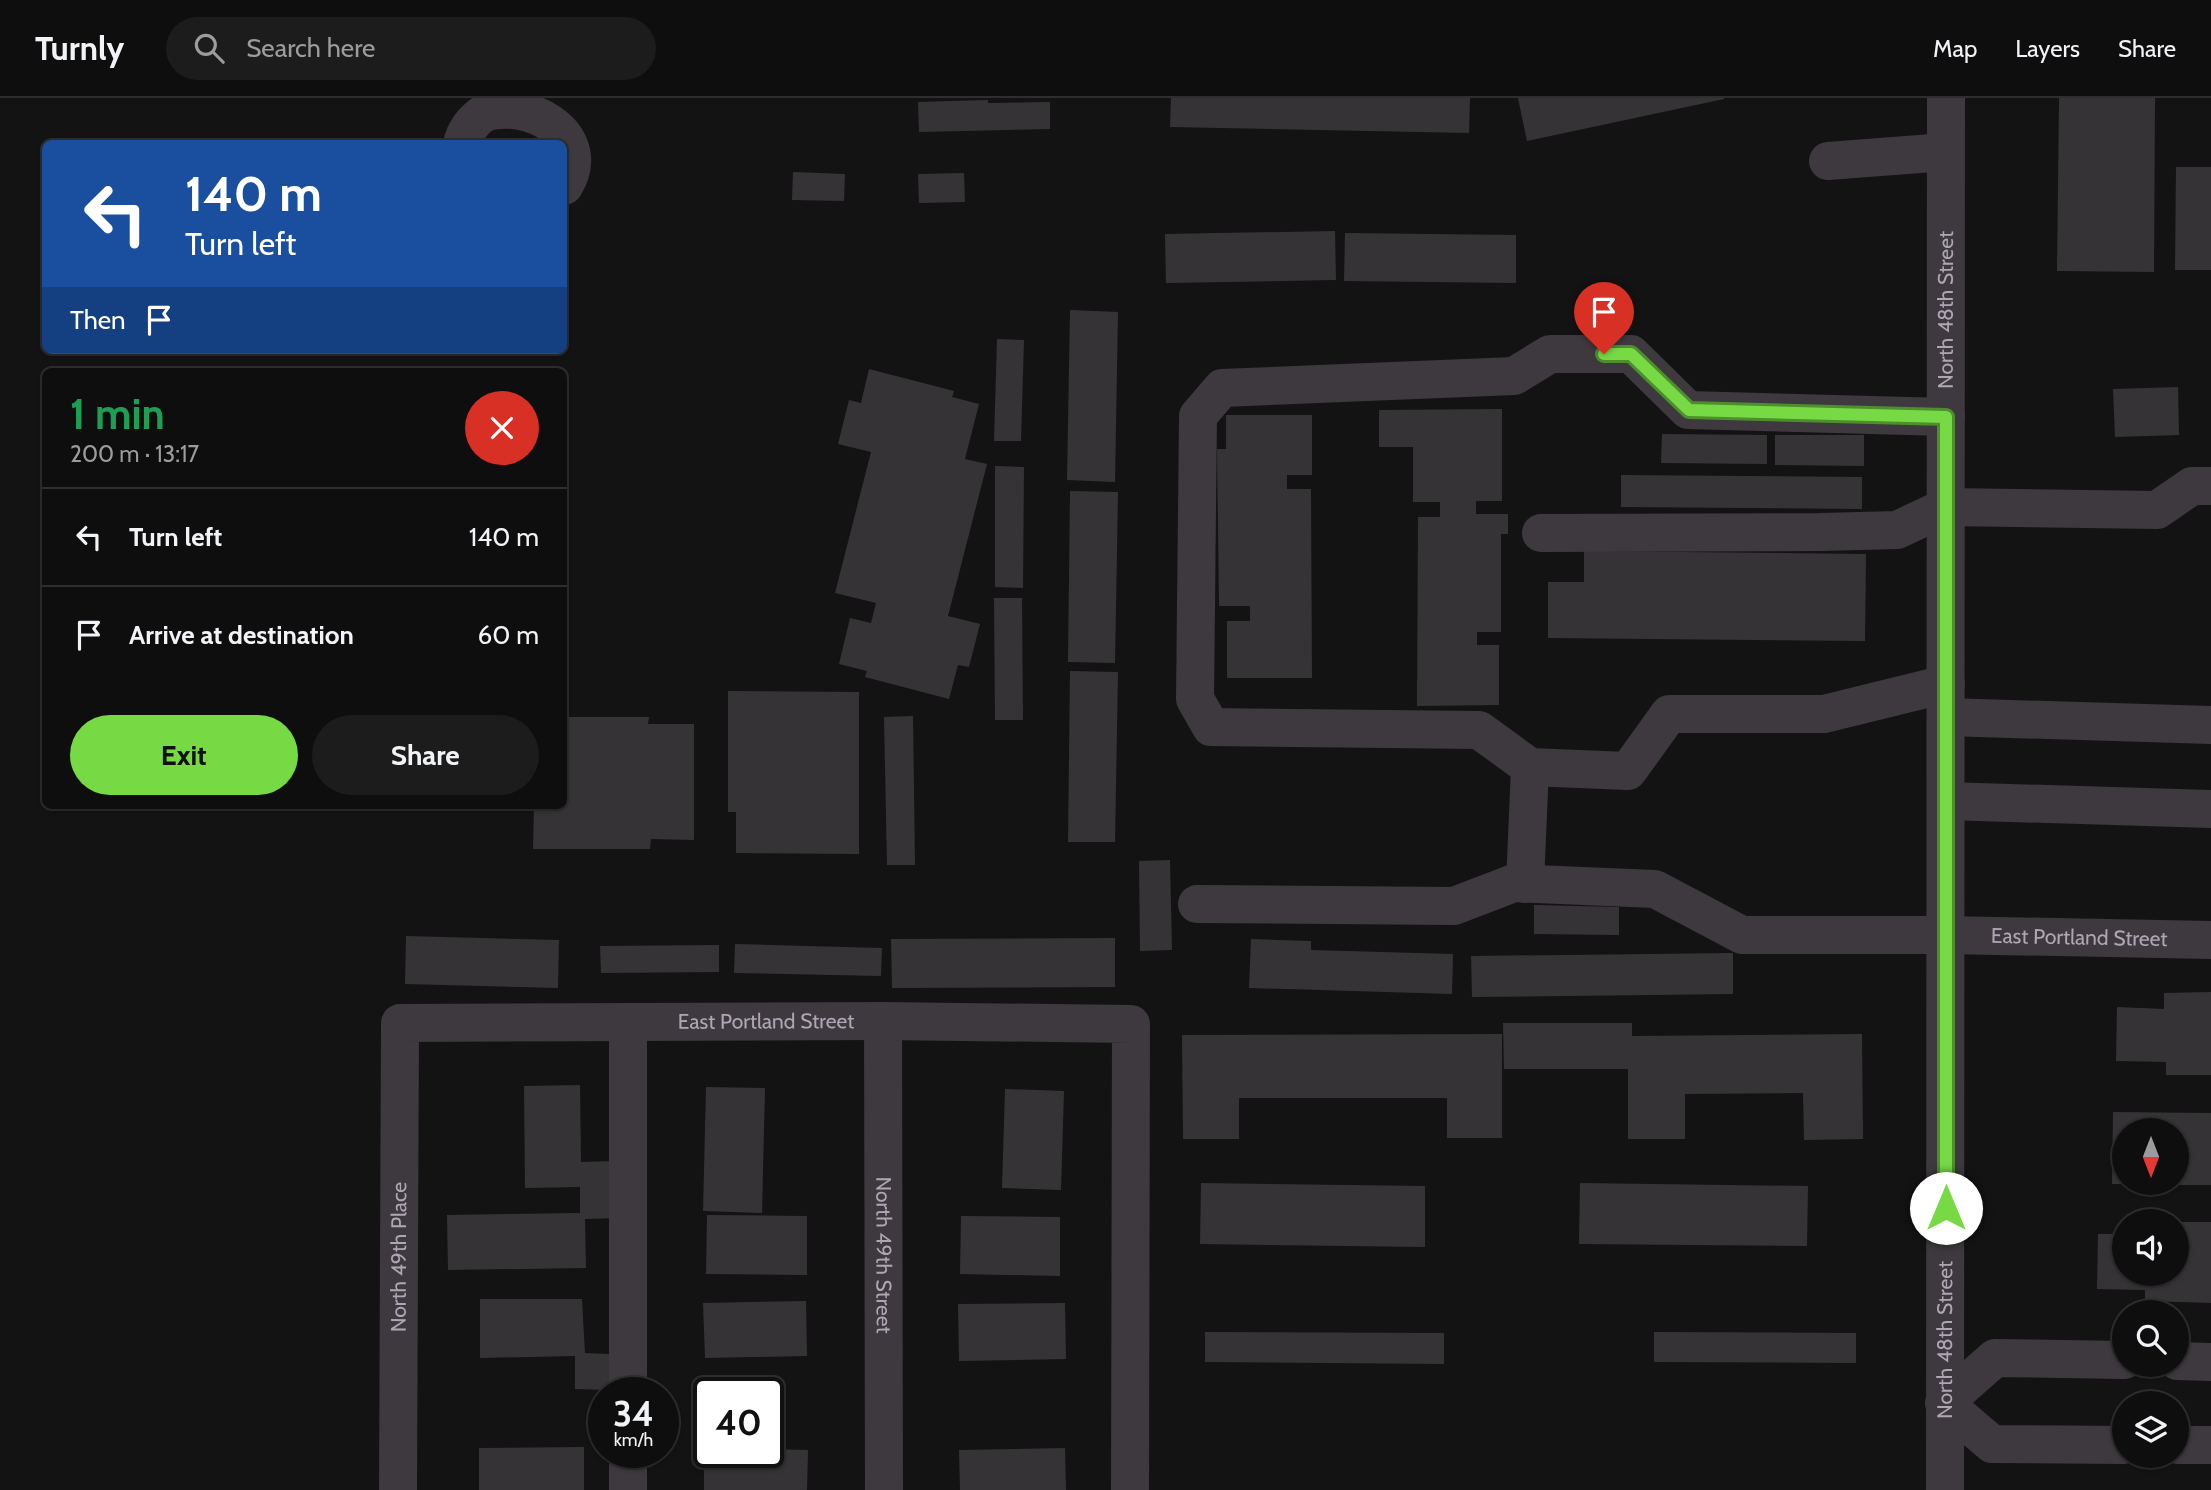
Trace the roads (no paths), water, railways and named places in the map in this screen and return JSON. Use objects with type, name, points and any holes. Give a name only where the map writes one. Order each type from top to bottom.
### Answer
[{"type":"street","points":[[451,98],[463,140]]},
{"type":"street","name":"North 48th Street","points":[[1945,1490],[1946,98]]},
{"type":"street","points":[[464,140],[475,120],[503,102],[536,106],[557,122],[567,136],[572,157],[567,181]]},
{"type":"street","points":[[1828,161],[1946,152]]},
{"type":"street","points":[[1946,417],[1689,410],[1631,354],[1550,354],[1514,376],[1222,388],[1198,416],[1195,699],[1211,727],[1479,730],[1530,767],[1628,771],[1669,714],[1824,714],[1946,700],[2211,725]]},
{"type":"street","points":[[1541,533],[1897,530],[1946,507],[2157,510],[2192,485],[2211,486]]},
{"type":"street","points":[[1525,884],[1530,767]]},
{"type":"street","points":[[1946,801],[2211,808]]},
{"type":"street","name":"East Portland Street","points":[[1197,904],[1454,906],[1514,883],[1655,889],[1742,935],[1946,935],[2211,940]]},
{"type":"street","name":"East Portland Street","points":[[400,1023],[883,1021],[1131,1024],[1130,1490]]},
{"type":"street","name":"North 49th Street","points":[[883,1021],[884,1490]]},
{"type":"street","points":[[628,1022],[628,1377]]},
{"type":"street","name":"North 49th Place","points":[[398,1490],[400,1023]]},
{"type":"street","points":[[2112,1360],[1995,1358],[1944,1403],[1992,1444],[2112,1445]]},
{"type":"street","points":[[2189,1361],[2211,1362]]},
{"type":"street","points":[[2189,1445],[2211,1446]]},
{"type":"street","points":[[628,1468],[628,1490]]}]
